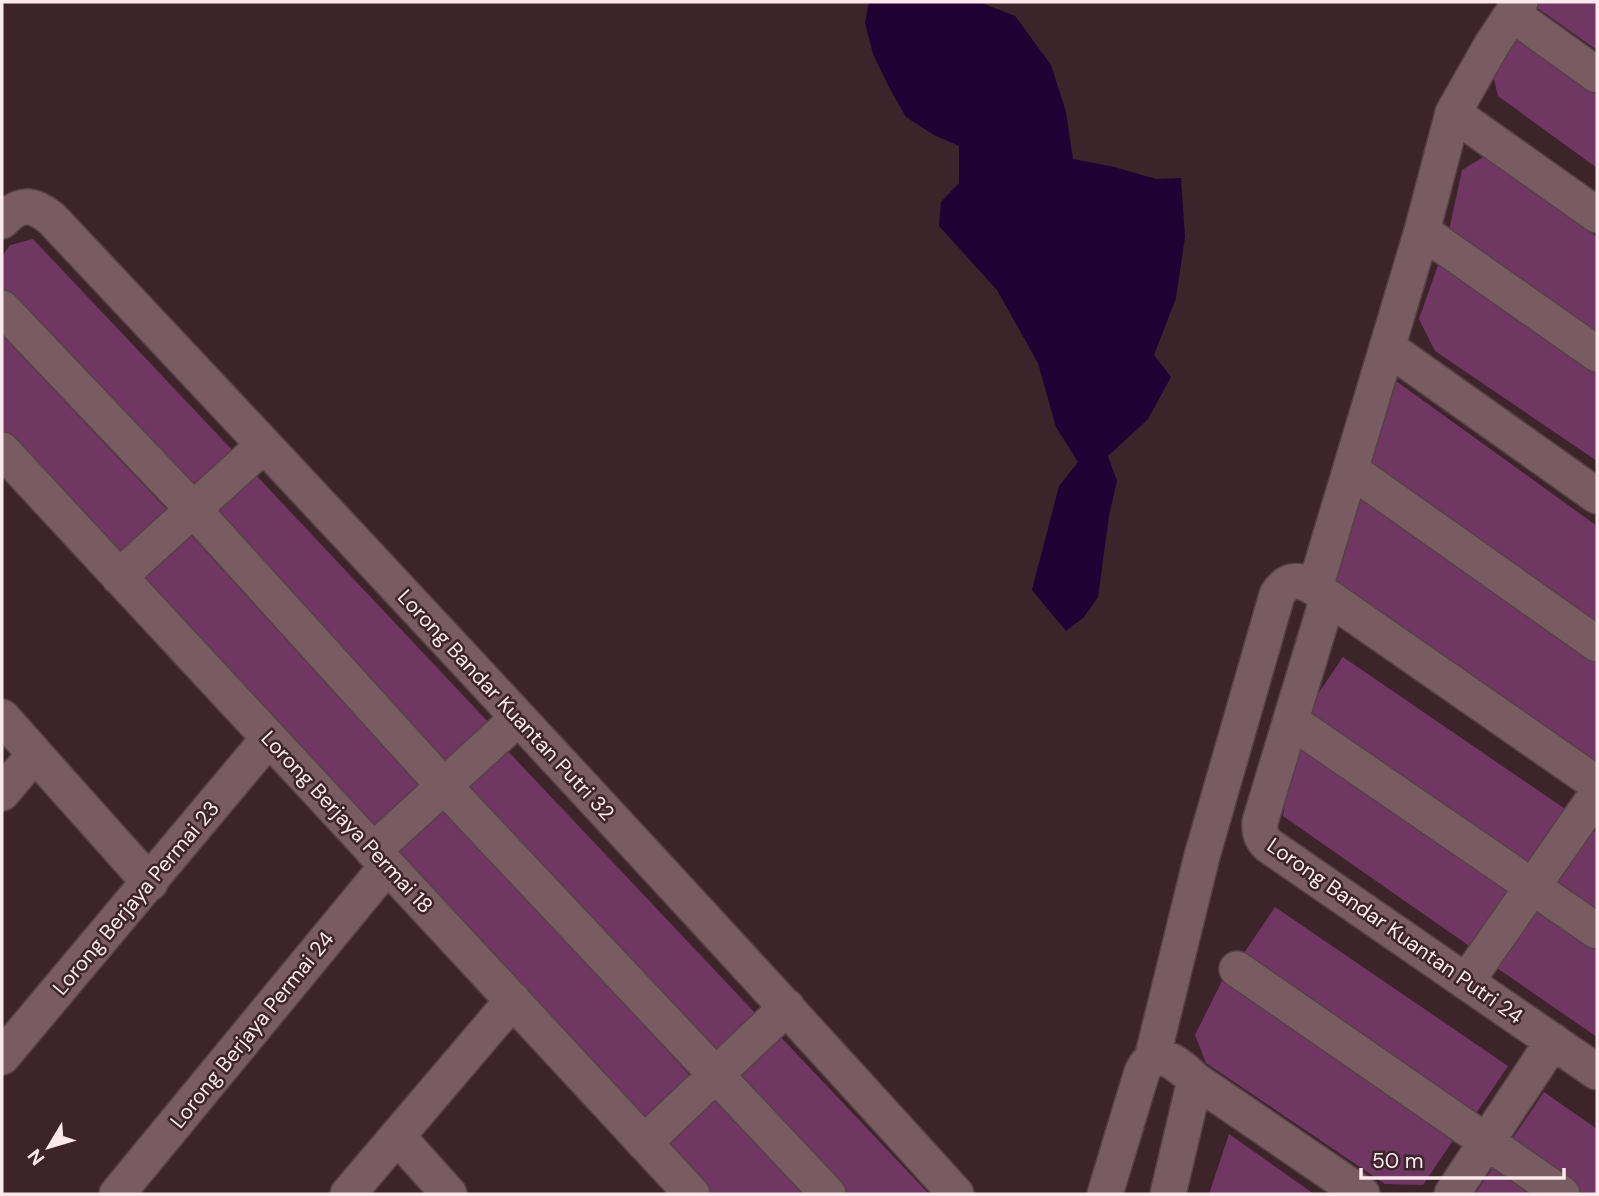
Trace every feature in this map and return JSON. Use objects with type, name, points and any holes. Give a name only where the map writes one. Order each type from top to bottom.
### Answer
[{"type":"street","points":[[1516,8],[1597,75]]},
{"type":"street","name":"Lorong Bandar Kuantan Putri 24","points":[[1516,8],[1453,113],[1422,231],[1350,470],[1291,721],[1259,831],[1268,845],[1597,1072]]},
{"type":"street","points":[[1453,113],[1597,215]]},
{"type":"street","name":"Lorong Bandar Kuantan Putri 32","points":[[2,221],[18,207],[28,206],[40,209],[52,219],[787,1007],[956,1194]]},
{"type":"street","points":[[1422,231],[1597,354]]},
{"type":"street","points":[[2,308],[193,509],[444,786],[828,1194]]},
{"type":"street","points":[[1387,347],[1597,496]]},
{"type":"street","points":[[119,577],[264,445]]},
{"type":"street","name":"Lorong Berjaya Permai 18","points":[[2,450],[692,1194]]},
{"type":"street","points":[[1350,470],[1597,644]]},
{"type":"street","points":[[1168,1194],[1176,1069],[1202,856],[1277,595],[1282,587],[1298,580],[1322,592],[1597,784]]},
{"type":"street","points":[[2,717],[150,883]]},
{"type":"street","name":"Lorong Berjaya Permai 24","points":[[117,1194],[380,858],[444,786],[518,718]]},
{"type":"street","points":[[1291,721],[1597,930]]},
{"type":"street","name":"Lorong Berjaya Permai 23","points":[[2,1058],[269,738]]},
{"type":"street","points":[[2,793],[35,754]]},
{"type":"street","points":[[1466,982],[1597,794]]},
{"type":"street","points":[[1237,969],[1562,1194]]},
{"type":"street","points":[[348,1194],[513,1000]]},
{"type":"street","points":[[645,1143],[787,1007]]},
{"type":"street","points":[[1451,1194],[1553,1041]]},
{"type":"street","points":[[1105,1194],[1145,1065],[1176,1069],[1362,1194]]},
{"type":"street","points":[[397,1136],[449,1194]]},
{"type":"shaded area","points":[[869,2],[979,2],[1015,16],[1051,65],[1066,112],[1073,159],[1156,179],[1181,178],[1185,237],[1176,298],[1154,355],[1171,377],[1148,419],[1108,456],[1117,481],[1109,516],[1098,597],[1084,617],[1066,631],[1032,590],[1059,486],[1078,462],[1056,427],[1038,363],[997,290],[939,226],[941,202],[959,183],[959,146],[934,135],[906,117],[873,54],[865,23]]},
{"type":"building","points":[[1539,2],[1597,2],[1597,50],[1536,7]]},
{"type":"building","points":[[1523,23],[1597,76],[1597,168],[1498,96],[1492,71]]},
{"type":"building","points":[[1485,156],[1597,237],[1597,337],[1448,235],[1462,170]]},
{"type":"building","points":[[33,239],[236,454],[184,499],[2,299],[2,257],[10,245]]},
{"type":"building","points":[[1443,251],[1597,360],[1597,461],[1435,351],[1419,319]]},
{"type":"building","points":[[2,335],[171,514],[120,559],[2,431]]},
{"type":"building","points":[[1396,381],[1597,526],[1597,639],[1360,467],[1378,387]]},
{"type":"building","points":[[253,472],[491,725],[443,772],[206,518]]},
{"type":"building","points":[[1358,489],[1597,663],[1597,766],[1333,580]]},
{"type":"building","points":[[189,533],[423,790],[375,833],[140,575]]},
{"type":"building","points":[[1343,657],[1571,813],[1528,876],[1300,720]]},
{"type":"building","points":[[1295,735],[1514,895],[1475,950],[1283,816]]},
{"type":"building","points":[[504,747],[758,1016],[711,1062],[459,791]]},
{"type":"building","points":[[441,801],[692,1078],[646,1124],[391,849]]},
{"type":"building","points":[[1588,827],[1597,833],[1597,923],[1546,888]]},
{"type":"building","points":[[1536,904],[1597,946],[1597,1037],[1494,966]]},
{"type":"building","points":[[1275,907],[1508,1066],[1473,1118],[1240,959]]},
{"type":"building","points":[[1224,977],[1456,1136],[1423,1185],[1385,1184],[1206,1063],[1195,1035]]},
{"type":"building","points":[[776,1032],[929,1194],[834,1194],[728,1083]]},
{"type":"building","points":[[714,1092],[809,1194],[711,1194],[663,1143]]},
{"type":"building","points":[[1544,1092],[1597,1129],[1597,1194],[1578,1194],[1508,1145]]},
{"type":"building","points":[[1229,1134],[1314,1194],[1209,1194]]},
{"type":"building","points":[[1496,1163],[1541,1194],[1475,1194]]}]
